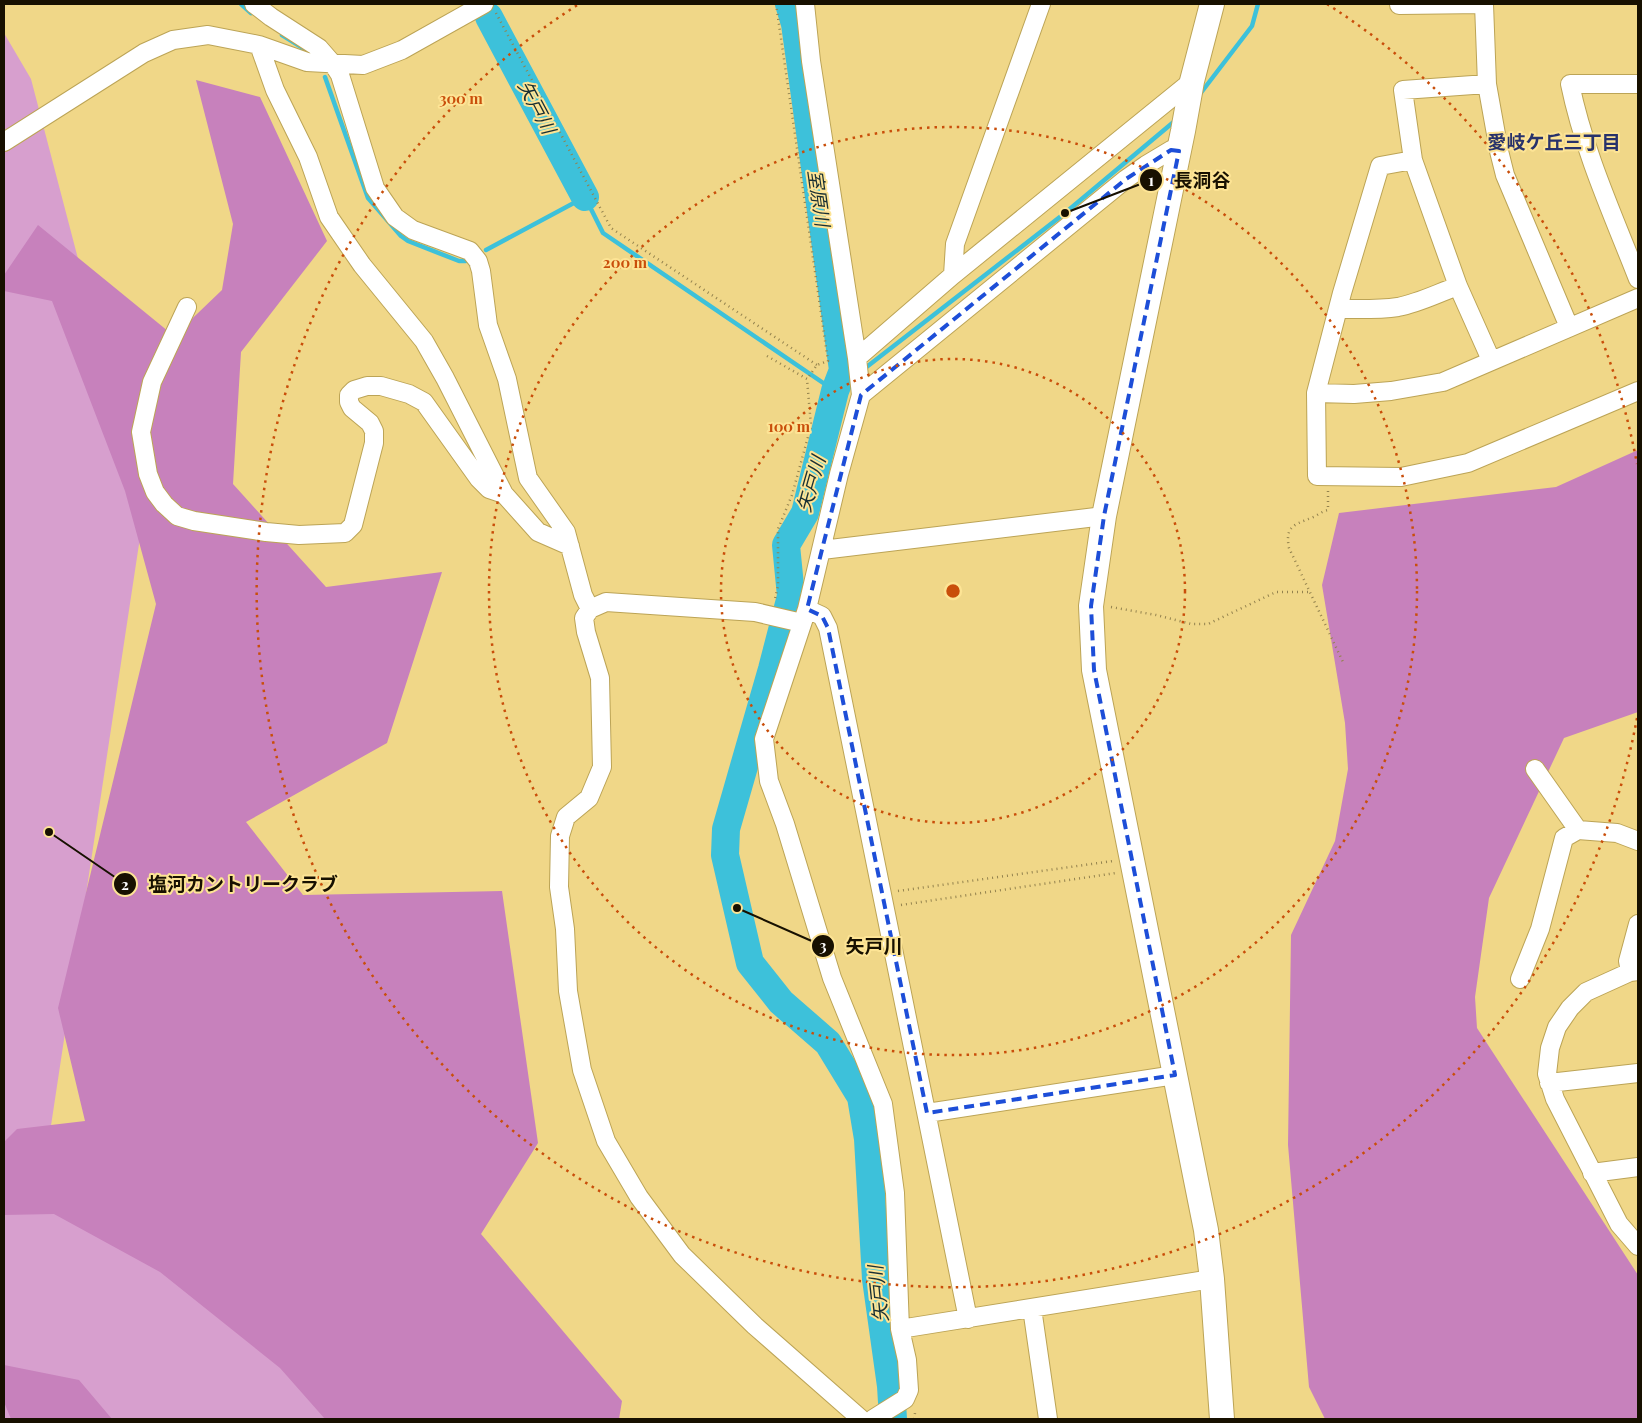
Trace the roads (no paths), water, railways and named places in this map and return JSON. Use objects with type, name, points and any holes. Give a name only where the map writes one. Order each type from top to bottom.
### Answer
[{"type":"street","points":[[254,4],[319,48],[333,64],[340,75],[375,188],[395,217],[413,230],[470,251],[478,261],[488,325],[507,379],[528,478],[566,532],[583,595],[590,609]]},
{"type":"street","points":[[805,4],[811,61],[858,358],[860,390],[805,616],[764,739],[769,781],[786,824],[832,978],[883,1104],[895,1194],[900,1329],[907,1360],[910,1390],[905,1399],[873,1419]]},
{"type":"street","points":[[953,275],[955,244],[1041,4]]},
{"type":"street","points":[[1212,4],[1192,81],[1104,516],[1091,606],[1094,670],[1206,1230],[1212,1279],[1222,1419]]},
{"type":"street","points":[[1399,4],[1484,4],[1487,84],[1505,175],[1569,327]]},
{"type":"street","points":[[4,142],[144,52],[174,40],[208,35],[259,45],[306,62],[363,65],[402,50],[490,8]]},
{"type":"street","points":[[259,45],[275,90],[308,157],[329,218],[362,265],[424,340],[504,494],[538,532],[570,546]]},
{"type":"street","points":[[858,358],[953,275],[1192,81]]},
{"type":"street","points":[[1487,84],[1403,90],[1413,160],[1458,286],[1491,360]]},
{"type":"street","points":[[1638,84],[1570,84],[1576,116],[1585,146],[1638,279]]},
{"type":"street","points":[[860,390],[1126,179],[1171,150],[1181,141]]},
{"type":"street","points":[[1413,160],[1380,166],[1338,309],[1316,393],[1317,476],[1401,477],[1468,463],[1638,390]]},
{"type":"street","points":[[1338,309],[1377,309],[1399,306],[1458,286]]},
{"type":"street","points":[[1316,393],[1354,394],[1414,388],[1443,382],[1638,298]]},
{"type":"street","points":[[188,307],[152,382],[141,432],[148,474],[155,492],[164,504],[178,516],[194,521],[266,532],[299,535],[345,533],[353,525],[374,443],[374,431],[370,423],[352,408],[349,402],[349,395],[354,390],[367,386],[381,386],[408,394],[424,402],[479,479],[489,489],[504,494]]},
{"type":"street","points":[[822,550],[1104,516]]},
{"type":"street","points":[[861,1419],[754,1326],[682,1255],[639,1198],[606,1141],[582,1070],[568,990],[565,929],[559,887],[560,836],[566,817],[589,798],[602,767],[600,678],[586,632],[584,618],[590,609],[606,602],[756,612],[772,616],[822,616],[828,628],[968,1319]]},
{"type":"street","points":[[1535,769],[1578,830]]},
{"type":"street","points":[[1520,979],[1540,929],[1564,838],[1578,830],[1617,833],[1638,841]]},
{"type":"street","points":[[1638,924],[1628,961],[1634,972],[1586,992],[1570,1008],[1557,1027],[1550,1048],[1547,1074],[1555,1099],[1592,1173],[1619,1224],[1638,1246]]},
{"type":"street","points":[[1549,1083],[1638,1073]]},
{"type":"street","points":[[927,1113],[1175,1075]]},
{"type":"street","points":[[1592,1173],[1638,1167]]},
{"type":"street","points":[[900,1329],[1212,1279]]},
{"type":"street","points":[[1032,1308],[1048,1419]]},
{"type":"waterway","points":[[241,4],[251,13]]},
{"type":"waterway","name":"矢戸川","points":[[789,4],[795,24],[843,370],[835,391],[805,513],[786,545],[791,596],[726,829],[725,855],[750,963],[781,1002],[828,1043],[861,1097],[868,1139],[876,1279],[891,1386],[893,1419]]},
{"type":"waterway","points":[[1200,94],[1252,26],[1258,4]]},
{"type":"waterway","name":"矢戸川","points":[[489,17],[585,197]]},
{"type":"waterway","points":[[282,35],[303,48]]},
{"type":"waterway","points":[[325,77],[368,198],[401,236],[408,241],[459,261],[466,261]]},
{"type":"waterway","points":[[864,369],[1065,213],[1176,120]]},
{"type":"waterway","points":[[486,250],[585,197],[603,233],[835,391],[854,377]]},
{"type":"place","name":"長洞谷","points":[[1065,213]]},
{"type":"place","name":"塩河カントリークラブ","points":[[49,832]]},
{"type":"place","name":"矢戸川","points":[[737,908]]},
{"type":"district","name":"愛岐ケ丘三丁目","points":[[1554,142]]},
{"type":"water label","name":"室原川","points":[[819,198]]}]
